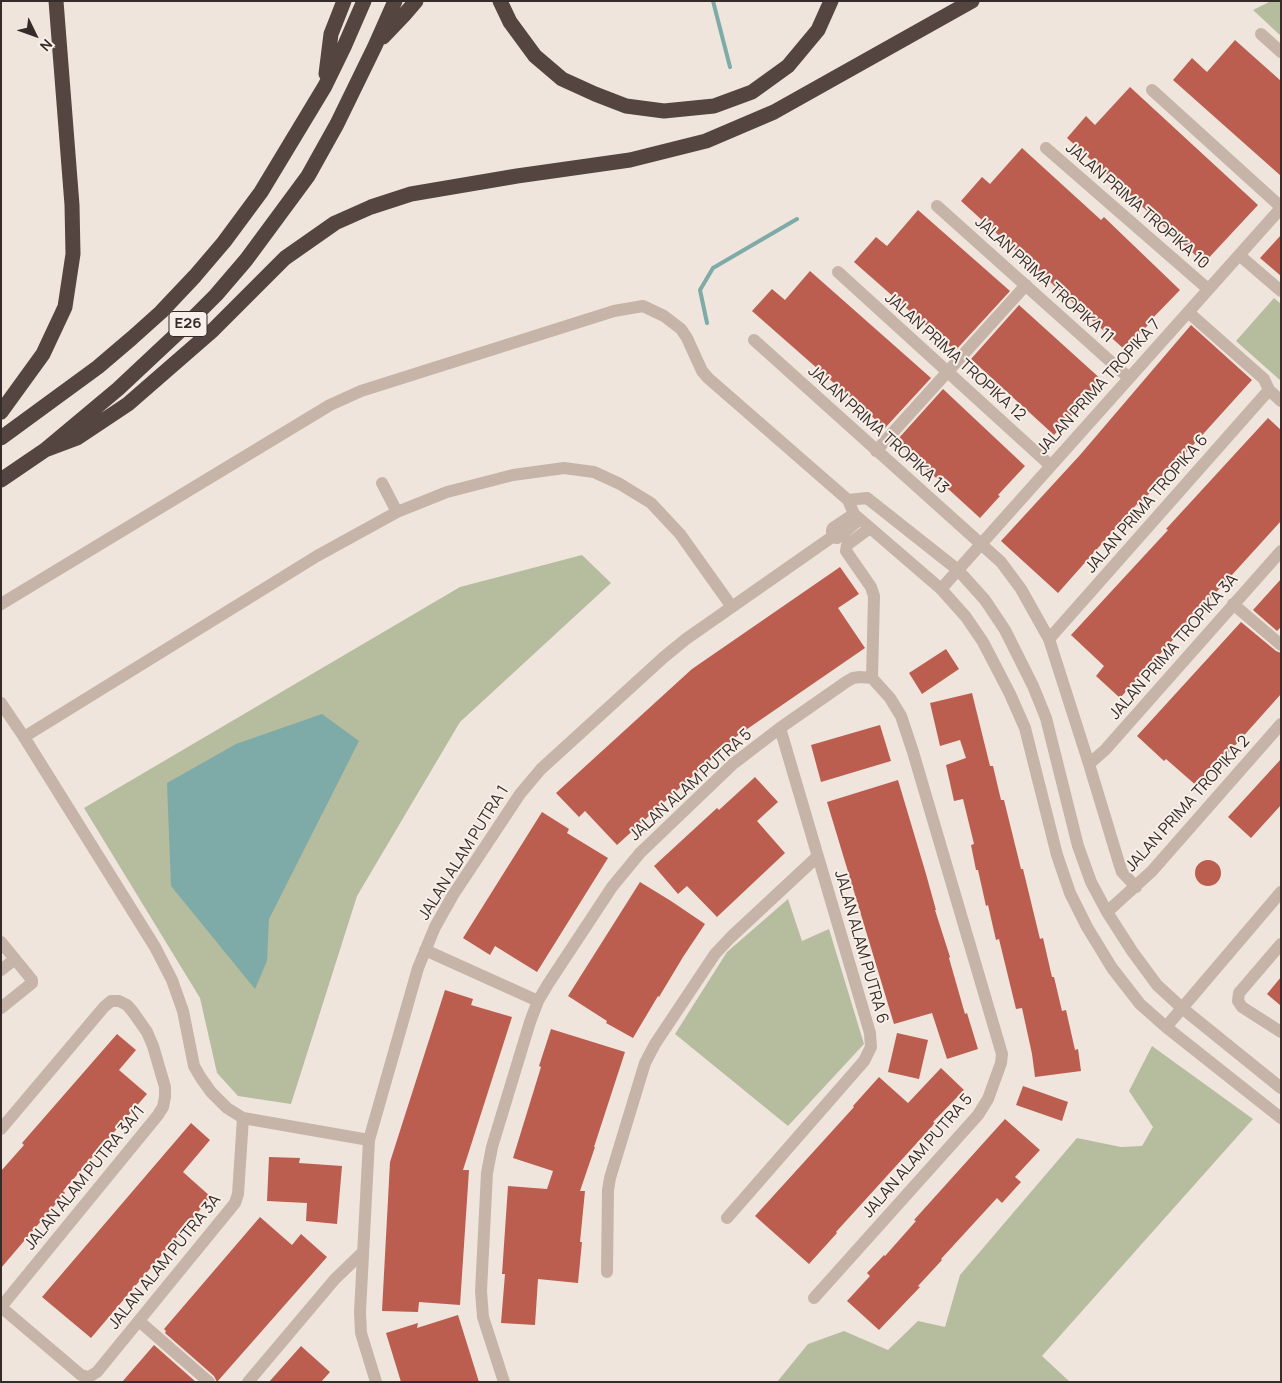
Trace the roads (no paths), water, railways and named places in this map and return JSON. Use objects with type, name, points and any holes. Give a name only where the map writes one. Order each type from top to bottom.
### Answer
[{"type":"highway","points":[[1,412],[43,354],[65,307],[73,254],[72,206],[56,1]]},
{"type":"highway","points":[[324,86],[331,34],[344,1]]},
{"type":"highway","name":"E26","points":[[1,438],[98,366],[132,338],[195,276],[224,242],[261,192],[324,86],[364,1]]},
{"type":"highway","name":"E26","points":[[1,480],[45,450],[118,389],[159,352],[216,295],[246,260],[308,176],[337,124],[395,1]]},
{"type":"highway","points":[[375,46],[416,1]]},
{"type":"highway","points":[[500,1],[510,22],[535,56],[562,79],[626,106],[664,112],[714,106],[752,92],[788,66],[818,30],[831,1]]},
{"type":"highway","points":[[45,450],[77,438],[128,404],[213,330],[284,258],[335,224],[371,207],[410,194],[630,160],[706,141],[774,112],[972,1]]},
{"type":"street","points":[[1261,34],[1281,52]]},
{"type":"street","points":[[1152,90],[1281,207]]},
{"type":"street","name":"JALAN PRIMA TROPIKA 10","points":[[1046,148],[1208,289]]},
{"type":"street","name":"JALAN PRIMA TROPIKA 11","points":[[937,206],[1129,378]]},
{"type":"street","name":"JALAN PRIMA TROPIKA 7","points":[[941,589],[1281,207]]},
{"type":"street","points":[[1239,255],[1281,292]]},
{"type":"street","name":"JALAN PRIMA TROPIKA 12","points":[[838,272],[1051,466]]},
{"type":"street","points":[[876,451],[1026,285]]},
{"type":"street","points":[[1,604],[338,402],[361,391],[614,311],[643,306],[664,316],[681,329],[688,338],[702,371],[708,378],[848,500],[861,520],[941,589],[966,617],[983,642],[1025,728],[1057,855],[1070,892],[1087,927],[1112,968],[1140,1004],[1166,1027],[1281,1118]]},
{"type":"street","points":[[1188,312],[1264,379],[1269,390],[1281,401]]},
{"type":"street","name":"JALAN PRIMA TROPIKA 13","points":[[754,340],[1001,562],[1021,589],[1049,640],[1090,764],[1122,872],[1136,887]]},
{"type":"street","name":"JALAN PRIMA TROPIKA 6","points":[[1049,640],[1269,390]]},
{"type":"street","points":[[24,737],[317,556],[397,512],[447,492],[513,475],[564,468],[594,472],[620,484],[651,503],[680,534],[732,606]]},
{"type":"street","points":[[382,483],[397,512]]},
{"type":"street","points":[[848,500],[867,498],[958,570],[985,600],[1005,630],[1033,686],[1046,718],[1078,846],[1091,882],[1112,908],[1132,951],[1157,985],[1182,1008],[1281,1088]]},
{"type":"street","points":[[861,520],[847,545],[846,551],[871,587],[874,596],[872,678]]},
{"type":"street","name":"JALAN ALAM PUTRA 1","points":[[376,1382],[361,1333],[360,1312],[369,1140],[418,968],[435,927],[453,895],[520,794],[542,769],[686,639],[832,537],[837,538],[861,520]]},
{"type":"street","name":"JALAN PRIMA TROPIKA 3A","points":[[1090,764],[1127,726],[1281,550]]},
{"type":"street","points":[[1233,604],[1281,645]]},
{"type":"street","name":"JALAN ALAM PUTRA 5","points":[[504,1382],[483,1316],[481,1292],[487,1174],[492,1147],[538,1001],[612,886],[640,853],[734,764],[780,728],[853,678],[872,678],[896,706],[906,729],[1002,1054],[1001,1063],[988,1100],[978,1115],[814,1298]]},
{"type":"street","points":[[1,703],[154,947],[172,980],[183,1011],[194,1066],[200,1078],[211,1092],[227,1108],[243,1118],[369,1140]]},
{"type":"street","name":"JALAN PRIMA TROPIKA 2","points":[[1112,908],[1152,871],[1281,724]]},
{"type":"street","name":"JALAN ALAM PUTRA 6","points":[[727,1218],[864,1061],[871,1047],[870,1033],[780,728]]},
{"type":"street","points":[[607,1272],[608,1190],[610,1178],[644,1063],[715,954],[731,936],[818,856]]},
{"type":"street","points":[[1166,1027],[1281,892]]},
{"type":"street","points":[[1,942],[32,980],[32,983],[1,1008]]},
{"type":"street","points":[[1281,944],[1239,993],[1238,1001],[1242,1007],[1281,1032]]},
{"type":"street","points":[[425,950],[538,1001]]},
{"type":"street","points":[[1,970],[15,959]]},
{"type":"street","name":"JALAN ALAM PUTRA 3A/1","points":[[1,1129],[104,1007],[111,1002],[119,1001],[127,1005],[134,1012],[147,1032],[153,1046],[164,1086],[165,1097],[163,1106],[158,1115],[1,1307]]},
{"type":"street","name":"JALAN ALAM PUTRA 3A","points":[[1,1307],[82,1375],[89,1377],[97,1372],[235,1203],[238,1194],[243,1118]]},
{"type":"street","points":[[248,1382],[335,1279],[363,1252]]},
{"type":"street","points":[[139,1321],[209,1382]]},
{"type":"water","points":[[322,714],[359,741],[269,919],[267,961],[255,989],[171,886],[167,783],[236,744]]},
{"type":"waterway","points":[[713,1],[730,67]]},
{"type":"waterway","points":[[707,323],[700,290],[713,268],[797,219]]}]
